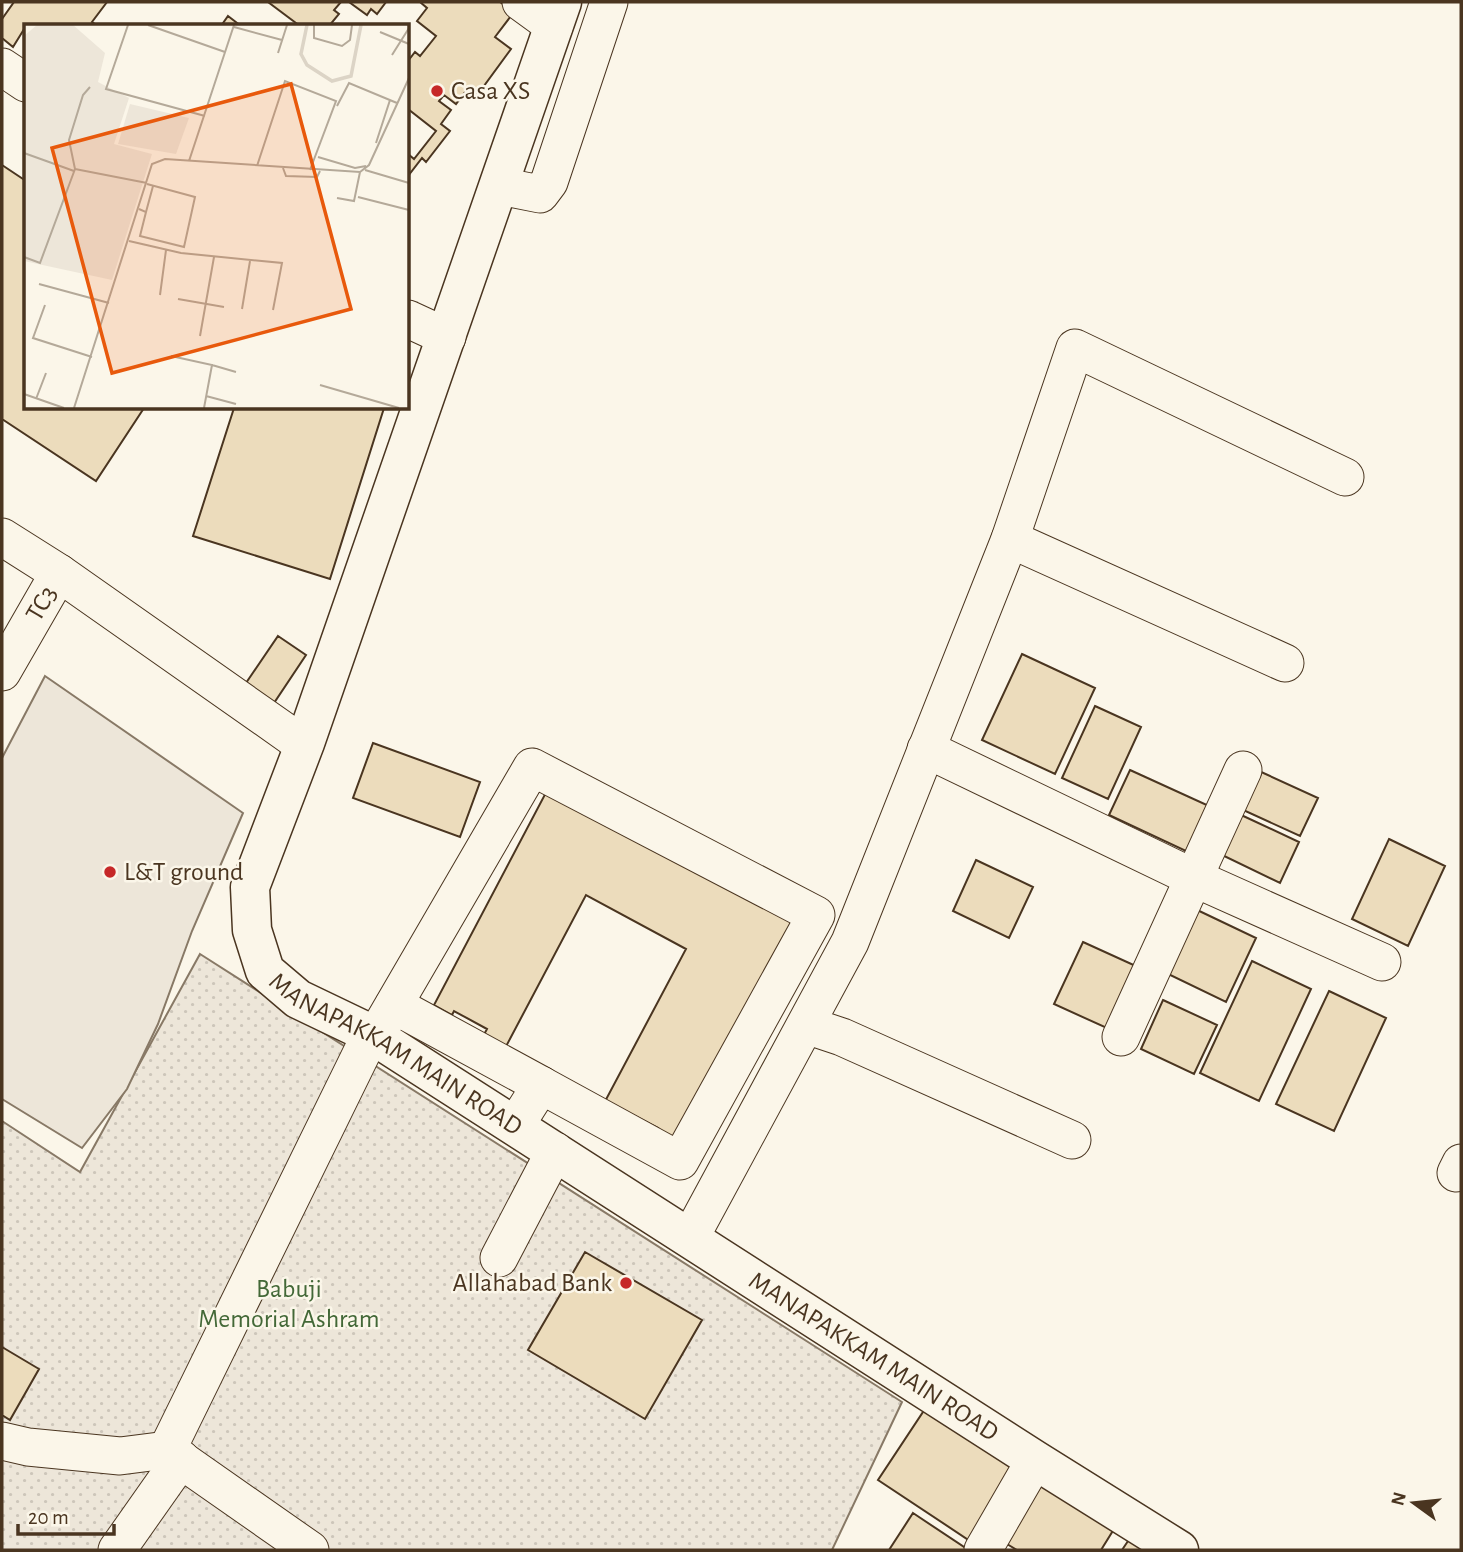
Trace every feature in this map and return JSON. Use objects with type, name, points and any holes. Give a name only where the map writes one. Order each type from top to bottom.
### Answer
[{"type":"main road","name":"MANAPAKKAM MAIN ROAD","points":[[557,10],[500,186],[304,743],[250,887],[252,930],[265,971],[299,999],[380,1025],[515,1126],[1180,1550]]},
{"type":"street","points":[[521,2],[557,10]]},
{"type":"street","points":[[500,186],[540,194],[550,182],[609,2]]},
{"type":"street","points":[[2,67],[24,82]]},
{"type":"street","points":[[410,319],[447,337]]},
{"type":"street","points":[[690,1238],[850,942],[1010,539],[1075,348],[1345,477]]},
{"type":"street","points":[[2,537],[59,573],[304,743]]},
{"type":"street","points":[[1010,539],[1285,663]]},
{"type":"street","name":"TC3","points":[[2,672],[59,573]]},
{"type":"street","points":[[926,749],[1192,877],[1382,962]]},
{"type":"street","points":[[117,1550],[174,1455],[380,1025],[532,767],[816,915],[680,1161],[541,1085],[380,1025]]},
{"type":"street","points":[[1121,1037],[1243,770]]},
{"type":"street","points":[[806,1025],[842,1037],[1072,1140]]},
{"type":"street","points":[[515,1126],[541,1085]]},
{"type":"street","points":[[499,1258],[555,1151]]},
{"type":"street","points":[[2,1441],[28,1447],[120,1455],[174,1455],[310,1550]]},
{"type":"street","points":[[983,1550],[1035,1460]]},
{"type":"green space","name":"L&T ground","points":[[45,676],[243,813],[192,931],[158,1024],[127,1089],[82,1148],[2,1099],[2,758]]},
{"type":"green space","name":"Babuji Memorial Ashram","points":[[200,954],[902,1402],[832,1550],[2,1550],[2,1121],[80,1172]]},
{"type":"building","points":[[14,2],[107,2],[92,22],[95,24],[24,24],[24,29],[13,47],[2,38],[2,19]]},
{"type":"building","points":[[268,2],[341,2],[334,10],[339,14],[331,24],[297,24]]},
{"type":"building","points":[[349,2],[386,2],[377,14],[371,9],[367,15]]},
{"type":"building","name":"Casa XS","points":[[420,2],[500,2],[514,12],[495,37],[511,49],[478,94],[469,87],[456,104],[444,95],[439,101],[451,110],[441,124],[450,131],[426,162],[422,158],[410,173],[410,156],[414,159],[436,131],[410,111],[410,58],[415,52],[420,56],[436,36],[417,21],[427,8]]},
{"type":"building","points":[[228,16],[238,24],[222,24]]},
{"type":"building","points":[[2,165],[24,180],[24,410],[143,410],[96,481],[2,419]]},
{"type":"building","points":[[233,410],[383,410],[330,579],[193,536]]},
{"type":"building","points":[[278,636],[306,655],[274,703],[246,683]]},
{"type":"building","points":[[1022,654],[1095,688],[1055,774],[982,740]]},
{"type":"building","points":[[1095,706],[1141,727],[1108,799],[1062,778]]},
{"type":"building","points":[[373,743],[480,782],[460,837],[353,798]]},
{"type":"building","points":[[1130,770],[1209,806],[1188,852],[1109,815]]},
{"type":"building","points":[[1259,771],[1318,798],[1300,836],[1241,809]]},
{"type":"building","points":[[551,783],[801,916],[678,1149],[654,1136],[658,1128],[627,1112],[602,1107],[686,949],[586,895],[502,1054],[480,1042],[487,1029],[454,1011],[452,1015],[434,1005]]},
{"type":"building","points":[[1239,814],[1299,842],[1280,883],[1220,854]]},
{"type":"building","points":[[1389,839],[1445,866],[1408,946],[1352,919]]},
{"type":"building","points":[[976,860],[1033,887],[1009,938],[953,911]]},
{"type":"building","points":[[1193,908],[1256,938],[1226,1002],[1164,972]]},
{"type":"building","points":[[1083,942],[1138,967],[1109,1029],[1054,1004]]},
{"type":"building","points":[[1252,961],[1311,989],[1259,1101],[1200,1073]]},
{"type":"building","points":[[1329,991],[1386,1018],[1334,1131],[1276,1104]]},
{"type":"building","points":[[1163,1000],[1217,1025],[1194,1074],[1141,1049]]},
{"type":"building","points":[[585,1252],[702,1320],[645,1419],[528,1350]]},
{"type":"building","points":[[2,1347],[39,1369],[10,1420],[2,1415]]},
{"type":"building","points":[[927,1406],[1019,1466],[970,1541],[878,1480]]},
{"type":"building","points":[[1035,1479],[1114,1529],[1101,1550],[1017,1550],[997,1538]]},
{"type":"building","points":[[913,1513],[967,1549],[889,1550]]},
{"type":"building","points":[[1130,1538],[1149,1550],[1122,1550]]},
{"type":"place","name":"Casa XS","points":[[437,91]]},
{"type":"place","name":"L&T ground","points":[[110,872]]},
{"type":"place","name":"Allahabad Bank","points":[[626,1283]]}]
